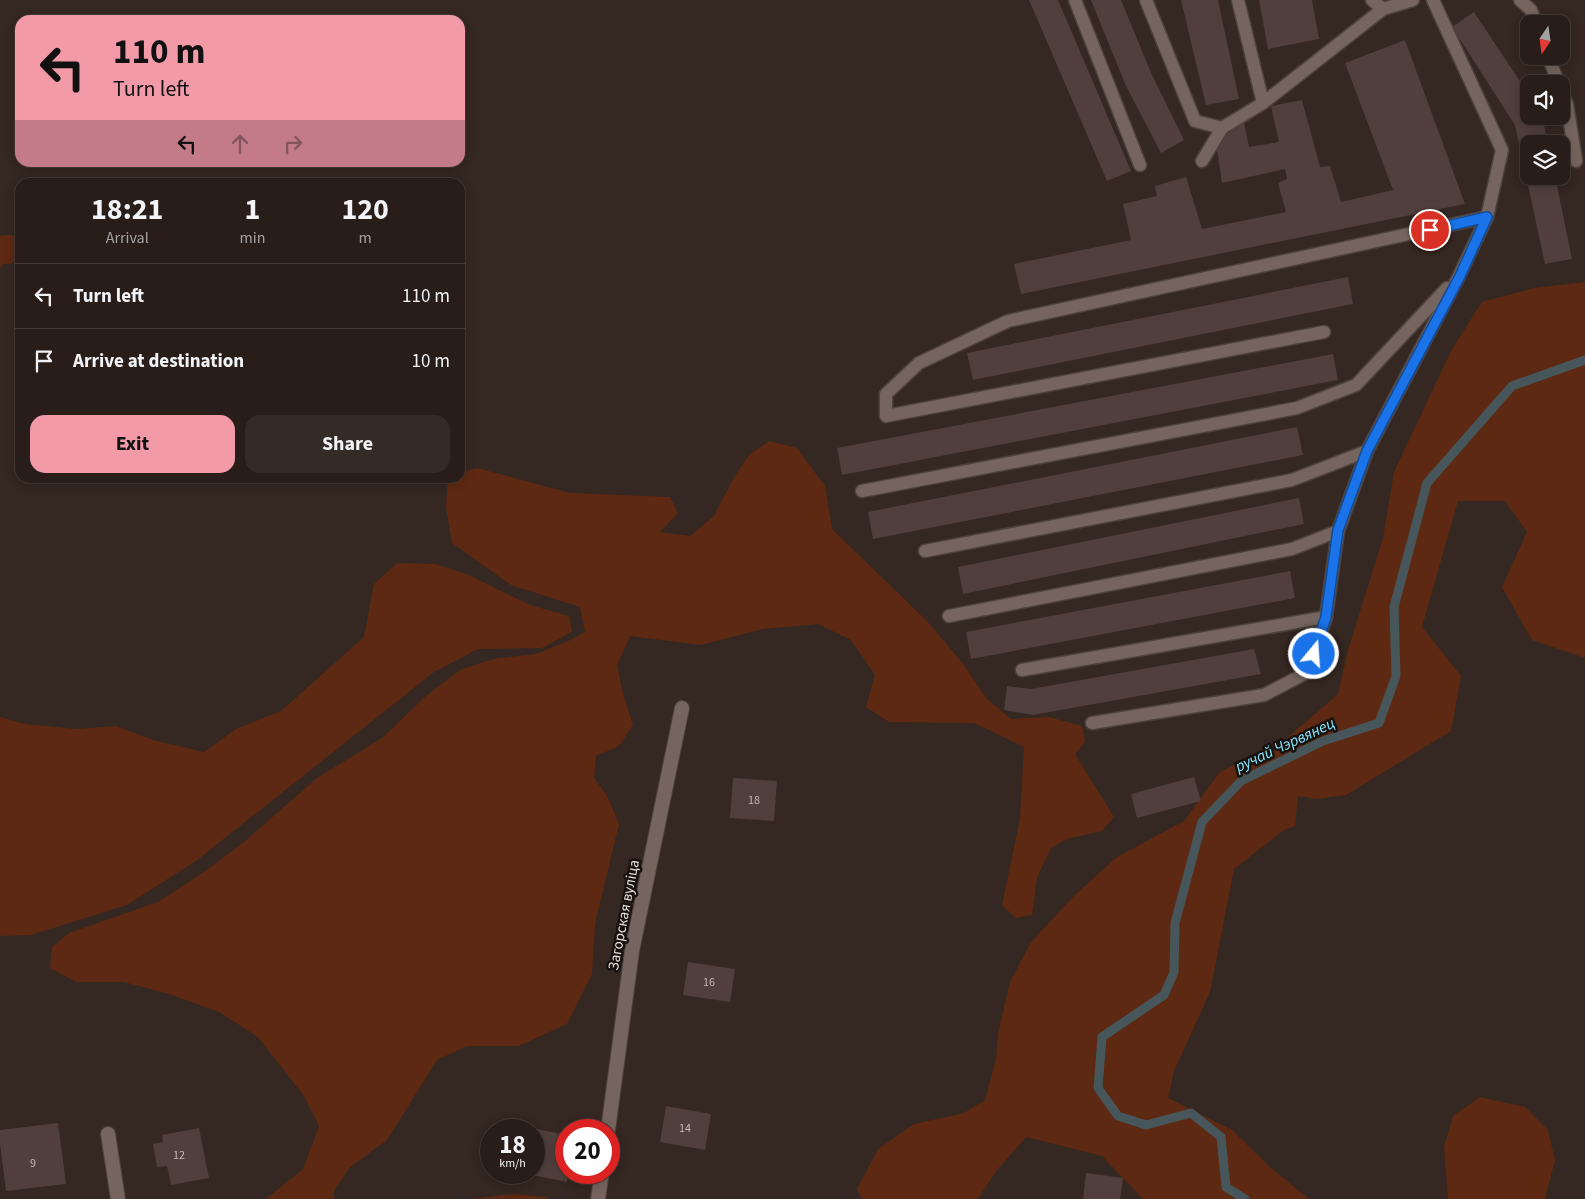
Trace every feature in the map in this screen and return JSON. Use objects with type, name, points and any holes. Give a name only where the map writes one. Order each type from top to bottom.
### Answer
[{"type":"street","name":"Загорская вуліца","points":[[609,1119],[632,951],[682,708]]},
{"type":"street","points":[[108,1134],[118,1199]]},
{"type":"street","points":[[598,1199],[600,1184]]},
{"type":"lane","points":[[1075,0],[1140,165]]},
{"type":"lane","points":[[1146,0],[1195,121],[1222,128]]},
{"type":"lane","points":[[1238,0],[1263,103]]},
{"type":"lane","points":[[1372,0],[1383,9]]},
{"type":"lane","points":[[1202,161],[1222,128],[1263,103],[1383,9],[1413,0]]},
{"type":"lane","points":[[1092,723],[1264,695],[1308,672],[1326,617],[1338,530],[1367,451],[1460,276],[1487,217],[1502,150],[1433,0]]},
{"type":"lane","points":[[1520,0],[1531,10],[1533,15]]},
{"type":"lane","points":[[1570,125],[1576,161]]},
{"type":"lane","points":[[1324,332],[886,416],[886,394],[918,363],[1008,321],[1487,217]]},
{"type":"lane","points":[[862,492],[1297,408],[1356,385],[1460,276]]},
{"type":"lane","points":[[925,551],[1292,480],[1367,451]]},
{"type":"lane","points":[[949,616],[1292,549],[1338,530]]},
{"type":"lane","points":[[1022,670],[1326,617]]},
{"type":"shaded area","points":[[0,236],[15,236],[15,263],[3,264],[0,269]]},
{"type":"shaded area","points":[[1585,282],[1585,658],[1532,640],[1502,587],[1527,532],[1505,501],[1458,501],[1422,627],[1461,676],[1451,731],[1346,795],[1317,799],[1298,796],[1295,826],[1284,830],[1234,869],[1210,992],[1174,1071],[1168,1098],[1232,1130],[1271,1168],[1309,1199],[1143,1199],[1102,1156],[1026,1137],[997,1170],[978,1199],[862,1199],[857,1189],[878,1149],[914,1124],[964,1113],[985,1100],[996,1059],[998,1033],[1010,982],[1031,942],[1074,896],[1117,857],[1184,821],[1220,772],[1287,738],[1338,694],[1348,650],[1383,538],[1394,472],[1452,349],[1482,302],[1534,288]]},
{"type":"shaded area","points":[[769,441],[797,448],[825,486],[832,529],[927,621],[964,665],[986,698],[1011,719],[1049,717],[1082,726],[1085,742],[1075,754],[1114,817],[1102,831],[1067,839],[1051,848],[1037,878],[1032,915],[1016,918],[1002,905],[1020,819],[1024,747],[974,723],[889,722],[866,707],[875,675],[851,640],[818,624],[763,629],[701,645],[630,636],[617,665],[623,694],[633,725],[619,746],[596,756],[594,778],[607,796],[619,824],[595,924],[592,974],[567,1024],[519,1046],[467,1046],[437,1060],[387,1140],[349,1168],[334,1191],[334,1199],[266,1199],[303,1169],[319,1126],[304,1096],[258,1037],[219,1012],[169,994],[124,982],[76,982],[50,968],[52,947],[69,933],[158,902],[204,872],[244,842],[317,778],[382,738],[426,696],[460,670],[493,659],[536,654],[585,632],[580,607],[511,585],[452,543],[446,507],[448,483],[465,483],[465,472],[477,468],[570,493],[670,497],[678,513],[660,532],[690,536],[714,516],[733,479],[749,455]]},
{"type":"shaded area","points":[[397,563],[436,564],[469,575],[530,605],[569,616],[572,632],[542,648],[478,649],[434,672],[196,861],[127,905],[31,935],[0,936],[0,717],[25,724],[76,729],[116,726],[153,740],[204,752],[236,729],[281,711],[364,637],[374,584]]},
{"type":"shaded area","points":[[1480,1097],[1525,1107],[1548,1130],[1555,1160],[1545,1199],[1448,1199],[1444,1147],[1453,1116]]},
{"type":"shaded area","points":[[511,1194],[546,1197],[548,1199],[471,1199]]},
{"type":"building","points":[[1029,0],[1058,0],[1131,171],[1107,181]]},
{"type":"building","points":[[1091,0],[1121,0],[1152,75],[1184,140],[1161,153],[1126,86]]},
{"type":"building","points":[[1181,0],[1218,0],[1239,99],[1206,105]]},
{"type":"building","points":[[1259,0],[1312,0],[1319,39],[1268,49]]},
{"type":"building","points":[[1474,12],[1520,81],[1520,125],[1544,125],[1546,135],[1520,135],[1520,148],[1515,125],[1452,27]]},
{"type":"building","points":[[1405,40],[1465,204],[1021,294],[1014,264],[1131,240],[1123,204],[1157,196],[1155,186],[1186,177],[1202,229],[1286,212],[1278,183],[1287,179],[1285,169],[1222,183],[1216,142],[1244,122],[1249,147],[1279,142],[1271,106],[1302,100],[1320,167],[1330,166],[1341,202],[1393,190],[1345,63]]},
{"type":"building","points":[[1528,185],[1557,185],[1572,259],[1545,264]]},
{"type":"building","points":[[1348,277],[1353,304],[973,380],[967,353]]},
{"type":"building","points":[[1333,354],[1338,380],[842,475],[837,448]]},
{"type":"building","points":[[1297,427],[1303,455],[873,539],[868,512]]},
{"type":"building","points":[[1299,498],[1304,524],[963,594],[958,567]]},
{"type":"building","points":[[1290,571],[1295,598],[971,659],[966,632]]},
{"type":"building","points":[[1254,649],[1261,674],[1033,715],[1004,710],[1007,686],[1031,689]]},
{"type":"building","points":[[1194,777],[1201,801],[1137,818],[1131,794]]},
{"type":"building","points":[[733,778],[777,781],[774,821],[730,818]]},
{"type":"building","points":[[688,962],[735,969],[730,1002],[683,995]]},
{"type":"building","points":[[666,1106],[711,1114],[705,1150],[660,1142]]},
{"type":"building","points":[[58,1123],[66,1184],[6,1191],[0,1130]]},
{"type":"building","points":[[199,1128],[209,1178],[171,1185],[167,1166],[157,1167],[153,1144],[163,1142],[162,1135]]},
{"type":"building","points":[[545,1131],[555,1133],[555,1180],[545,1178]]},
{"type":"building","points":[[1086,1173],[1123,1178],[1120,1199],[1083,1199]]},
{"type":"waterway","name":"ручай Чэрвянец","points":[[1245,1199],[1226,1187],[1221,1137],[1191,1113],[1146,1125],[1118,1116],[1098,1088],[1102,1037],[1164,995],[1174,972],[1175,923],[1202,822],[1241,781],[1323,741],[1379,723],[1396,676],[1394,607],[1427,483],[1512,386],[1585,360]]},
{"type":"route","points":[[1314,654],[1326,617],[1338,530],[1367,451],[1460,276],[1487,217],[1430,230]]}]
